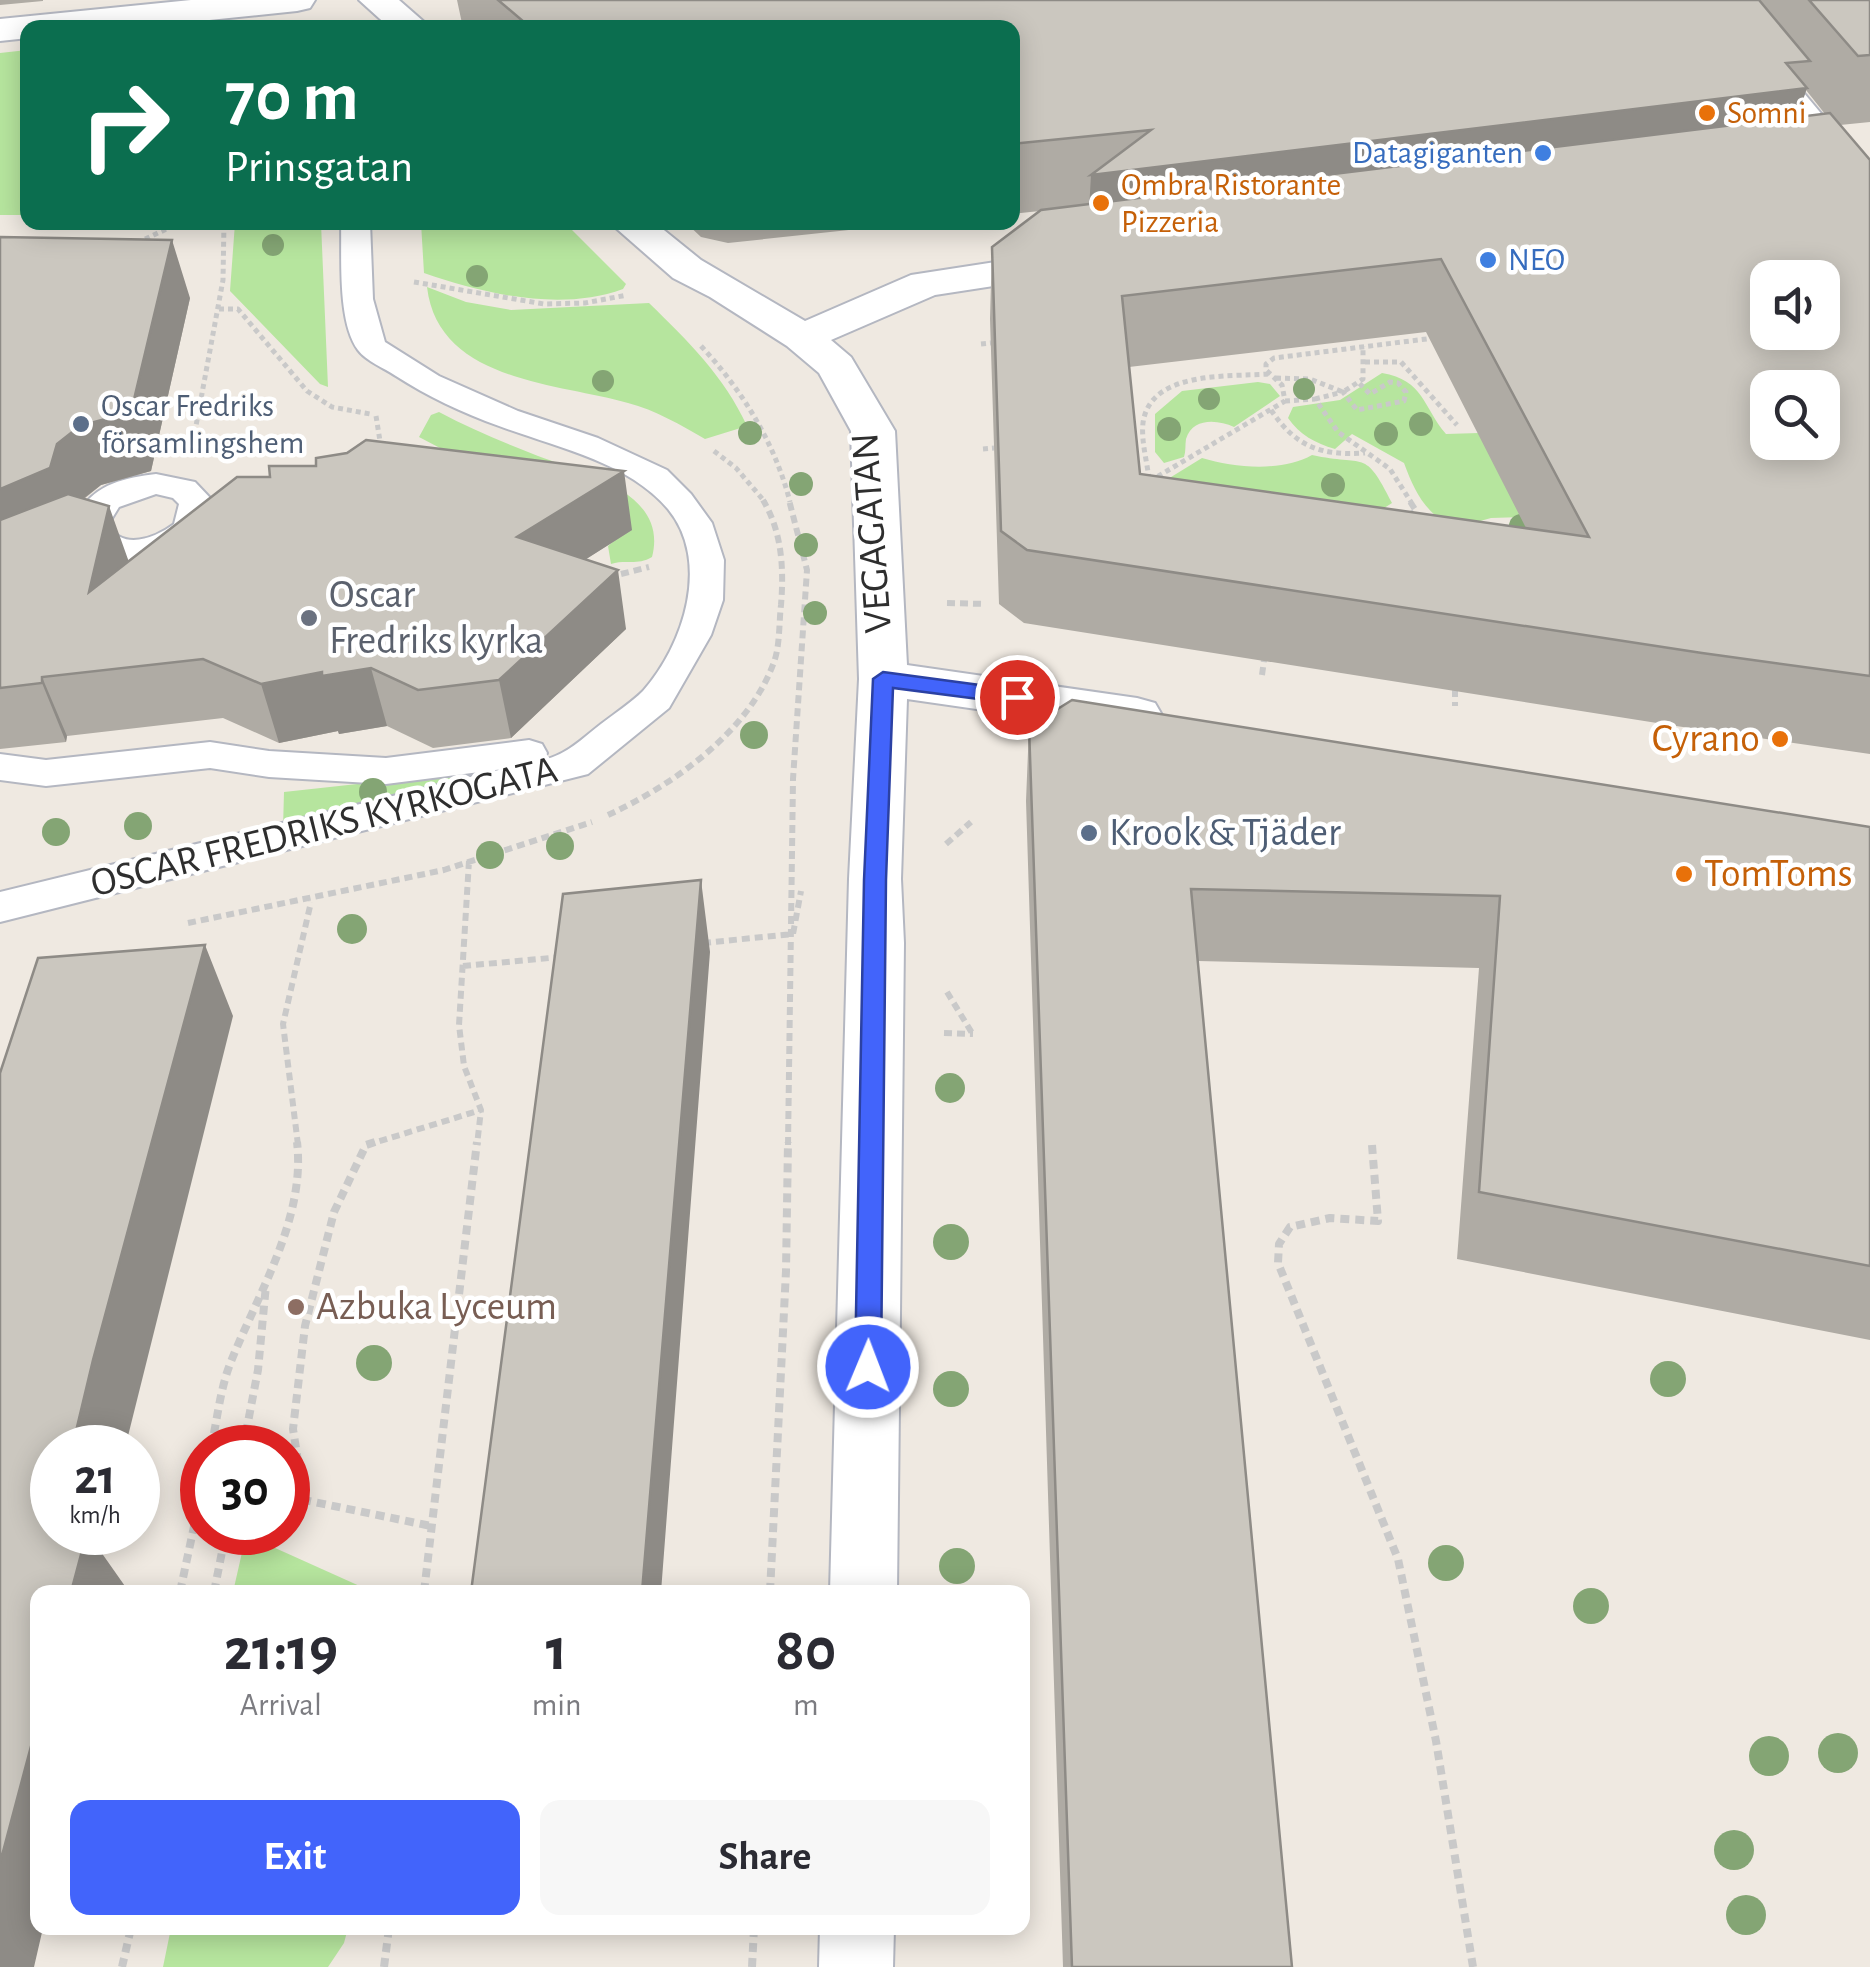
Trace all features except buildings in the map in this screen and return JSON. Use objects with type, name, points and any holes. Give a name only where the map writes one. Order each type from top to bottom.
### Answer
[{"type":"street","points":[[55,20],[110,10],[297,0]]},
{"type":"street","points":[[377,0],[403,20]]},
{"type":"street","points":[[1707,0],[1813,133],[1856,163],[1870,196]]},
{"type":"street","points":[[1802,169],[1856,163]]},
{"type":"street","name":"VEGAGATAN","points":[[638,230],[687,270],[725,288],[802,337],[836,366],[873,431],[883,679],[875,880],[877,960],[864,1585]]},
{"type":"street","points":[[802,337],[926,284],[1112,257]]},
{"type":"street","points":[[883,679],[1183,722]]},
{"type":"street","points":[[856,1967],[857,1935]]},
{"type":"lane","name":"OSCAR FREDRIKS KYRKOGATA","points":[[0,906],[575,765],[656,699],[694,635],[706,600],[707,560],[695,522],[654,477],[587,445],[507,418],[428,383],[371,346],[358,299],[354,230]]},
{"type":"lane","points":[[143,485],[169,485],[188,493],[198,506],[194,522],[179,538],[156,548],[130,551],[107,546],[94,534],[93,517],[116,494],[143,485]]},
{"type":"lane","points":[[62,548],[94,534]]},
{"type":"lane","points":[[0,767],[46,773],[210,755],[269,764],[386,772],[522,755],[592,736],[656,699]]},
{"type":"path","points":[[128,248],[165,230]]},
{"type":"path","points":[[169,485],[190,459],[219,309],[224,230]]},
{"type":"path","points":[[416,294],[413,282],[427,280],[452,290],[523,304],[565,304],[630,294]]},
{"type":"path","points":[[219,309],[238,309],[307,391],[332,406],[376,415],[380,440],[395,449]]},
{"type":"path","points":[[1285,401],[1285,393],[1266,364],[1274,358],[1436,338]]},
{"type":"path","points":[[698,342],[732,380],[781,468],[807,570],[793,779],[786,1272],[770,1585]]},
{"type":"path","points":[[982,344],[991,343]]},
{"type":"path","points":[[1149,481],[1285,401],[1315,400],[1343,392],[1363,378],[1363,346]]},
{"type":"path","points":[[1364,362],[1394,359],[1457,425]]},
{"type":"path","points":[[1154,489],[1149,481],[1143,427],[1150,404],[1163,392],[1181,384],[1271,376],[1310,378],[1343,392],[1358,410],[1404,401],[1406,392],[1398,383]]},
{"type":"path","points":[[1370,394],[1390,382],[1418,380]]},
{"type":"path","points":[[1358,382],[1381,407]]},
{"type":"path","points":[[1315,400],[1338,432],[1390,469],[1416,510],[1404,517]]},
{"type":"path","points":[[1271,410],[1286,433],[1306,449],[1336,455],[1368,453]]},
{"type":"path","points":[[371,446],[380,440]]},
{"type":"path","points":[[178,925],[311,902],[553,837],[626,808],[674,776],[752,701],[775,659],[786,574],[780,532],[759,495],[734,466],[702,442]]},
{"type":"path","points":[[983,448],[994,448]]},
{"type":"path","points":[[1262,675],[1264,660]]},
{"type":"path","points":[[1455,689],[1455,706]]},
{"type":"path","points":[[1712,731],[1712,749]]},
{"type":"path","points":[[793,779],[802,772]]},
{"type":"path","points":[[943,847],[971,822]]},
{"type":"path","points":[[425,1585],[481,1110],[464,1066],[460,1025],[469,860]]},
{"type":"path","points":[[793,934],[801,891]]},
{"type":"path","points":[[216,1425],[228,1369],[280,1249],[300,1165],[283,1024],[311,902]]},
{"type":"path","points":[[696,944],[793,934]]},
{"type":"path","points":[[463,966],[580,955]]},
{"type":"path","points":[[942,984],[973,1034]]},
{"type":"path","points":[[432,1526],[304,1500],[293,1429],[305,1326],[334,1212],[366,1145],[481,1110]]},
{"type":"path","points":[[1372,1145],[1378,1221],[1330,1218],[1290,1227],[1278,1244],[1278,1262],[1398,1559],[1436,1741],[1472,1967]]},
{"type":"path","points":[[247,1425],[258,1370],[267,1279]]},
{"type":"path","points":[[181,1585],[188,1555]]},
{"type":"path","points":[[215,1585],[221,1555]]},
{"type":"path","points":[[122,1967],[129,1935]]},
{"type":"path","points":[[384,1967],[387,1935]]},
{"type":"path","points":[[752,1967],[754,1935]]},
{"type":"green space","points":[[20,51],[20,215],[0,215],[0,53]]},
{"type":"green space","points":[[234,230],[321,230],[328,387],[320,384],[230,291]]},
{"type":"green space","points":[[421,230],[572,230],[626,284],[623,289],[599,296],[548,300],[497,293],[424,273]]},
{"type":"green space","points":[[427,287],[466,302],[511,310],[649,303],[716,375],[747,426],[705,439],[638,406],[505,373],[477,360],[453,342],[436,318]]},
{"type":"green space","points":[[1382,373],[1415,388],[1446,434],[1479,433],[1523,517],[1491,518],[1455,528],[1423,502],[1404,463],[1352,434],[1335,449],[1321,444],[1303,434],[1288,418],[1293,407],[1340,400]]},
{"type":"green space","points":[[1270,384],[1280,396],[1234,427],[1214,422],[1194,427],[1186,439],[1184,457],[1164,463],[1155,452],[1155,414],[1182,391]]},
{"type":"green space","points":[[439,412],[618,488],[648,516],[654,535],[652,557],[611,564],[608,546],[615,540],[419,437],[431,415]]},
{"type":"green space","points":[[1312,455],[1369,466],[1392,503],[1350,530],[1163,482],[1202,458],[1258,467],[1287,464]]},
{"type":"green space","points":[[487,776],[283,828],[284,792],[403,779]]},
{"type":"green space","points":[[241,1555],[291,1555],[357,1585],[235,1585]]},
{"type":"green space","points":[[170,1935],[346,1935],[328,1967],[163,1967]]},
{"type":"place","name":"Somni","points":[[1707,113]]},
{"type":"place","name":"Datagiganten","points":[[1543,153]]},
{"type":"place","name":"Ombra Ristorante Pizzeria","points":[[1101,203]]},
{"type":"place","name":"NEO","points":[[1488,260]]},
{"type":"place","name":"Oscar Fredriks församlingshem","points":[[81,424]]},
{"type":"place","name":"Oscar Fredriks kyrka","points":[[309,618]]},
{"type":"place","name":"Cyrano","points":[[1780,739]]},
{"type":"place","name":"Krook & Tjäder","points":[[1089,833]]},
{"type":"place","name":"TomToms","points":[[1684,874]]},
{"type":"place","name":"Azbuka Lyceum","points":[[296,1307]]},
{"type":"route","points":[[868,1367],[875,880],[883,679],[1017,697]]}]
